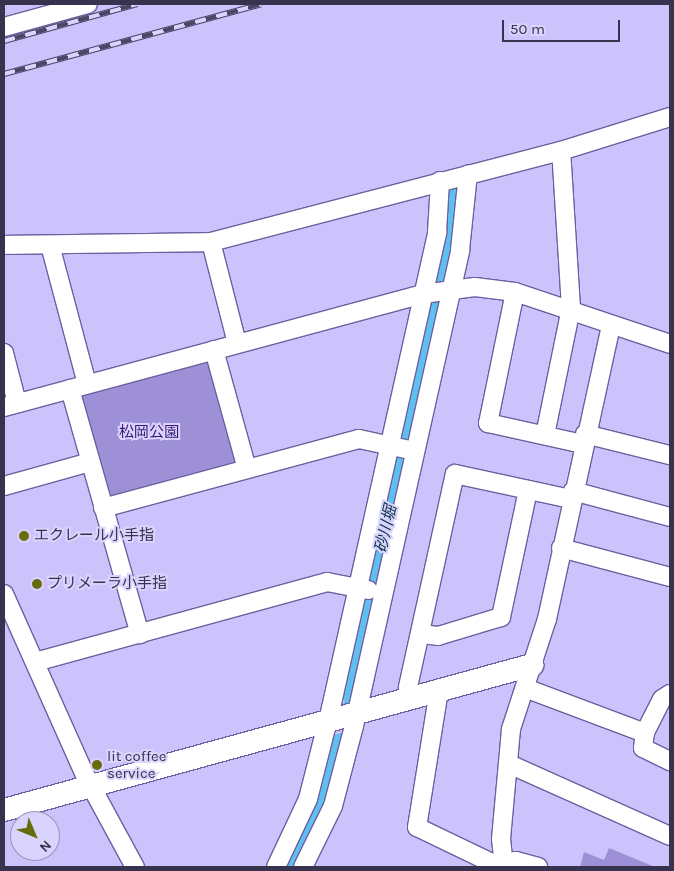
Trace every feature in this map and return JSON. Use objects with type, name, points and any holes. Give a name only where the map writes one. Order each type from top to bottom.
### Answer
[{"type":"street","points":[[4,27],[88,4]]},
{"type":"street","points":[[4,245],[211,242],[561,150],[670,117]]},
{"type":"street","points":[[545,435],[570,308],[561,150]]},
{"type":"street","points":[[303,867],[333,806],[356,712],[451,290],[465,220],[468,174]]},
{"type":"street","points":[[276,867],[308,799],[327,720],[388,445],[438,232],[440,181]]},
{"type":"street","points":[[211,242],[237,343]]},
{"type":"street","points":[[50,245],[87,384]]},
{"type":"street","points":[[4,353],[11,405],[423,294],[475,287],[515,292],[570,308],[610,326],[670,344]]},
{"type":"street","points":[[515,292],[488,423],[545,435],[584,439],[670,455]]},
{"type":"street","points":[[503,865],[501,839],[511,729],[547,619],[584,439],[610,326]]},
{"type":"street","points":[[214,350],[247,468]]},
{"type":"street","points":[[70,389],[140,634]]},
{"type":"street","points":[[103,508],[359,439],[415,451]]},
{"type":"street","points":[[4,486],[90,462]]},
{"type":"street","points":[[409,698],[408,687],[455,474],[528,490],[572,495],[670,517]]},
{"type":"street","points":[[420,634],[438,636],[501,617],[528,490]]},
{"type":"street","points":[[561,548],[670,577]]},
{"type":"street","points":[[35,662],[327,582],[382,594]]},
{"type":"street","points":[[4,594],[91,786],[135,867]]},
{"type":"street","points":[[4,810],[356,712],[532,666]]},
{"type":"street","points":[[525,688],[645,733]]},
{"type":"street","points":[[439,690],[417,827],[494,864],[503,865],[516,861],[538,867]]},
{"type":"street","points":[[670,694],[662,699],[645,733],[643,748],[670,761]]},
{"type":"street","points":[[508,764],[670,836]]},
{"type":"green space","name":"松岡公園","points":[[206,359],[213,363],[240,458],[236,467],[114,500],[107,497],[80,400],[83,393]]},
{"type":"green space","points":[[609,848],[655,867],[580,867],[584,852],[604,860]]},
{"type":"water","points":[[463,184],[446,284],[433,284],[448,188]]},
{"type":"water","points":[[442,299],[410,442],[398,439],[429,301]]},
{"type":"water","points":[[394,456],[406,458],[377,585],[366,582]]},
{"type":"water","points":[[363,598],[374,600],[352,697],[339,701]]},
{"type":"water","points":[[344,732],[322,815],[296,867],[282,867],[331,736]]},
{"type":"waterway","name":"砂川堀","points":[[344,711],[348,692]]},
{"type":"railway","points":[[4,41],[137,4]]},
{"type":"railway","points":[[4,74],[261,4]]},
{"type":"place","name":"エクレール小手指","points":[[24,536]]},
{"type":"place","name":"プリメーラ小手指","points":[[37,584]]},
{"type":"place","name":"lit coffee service","points":[[97,765]]}]
